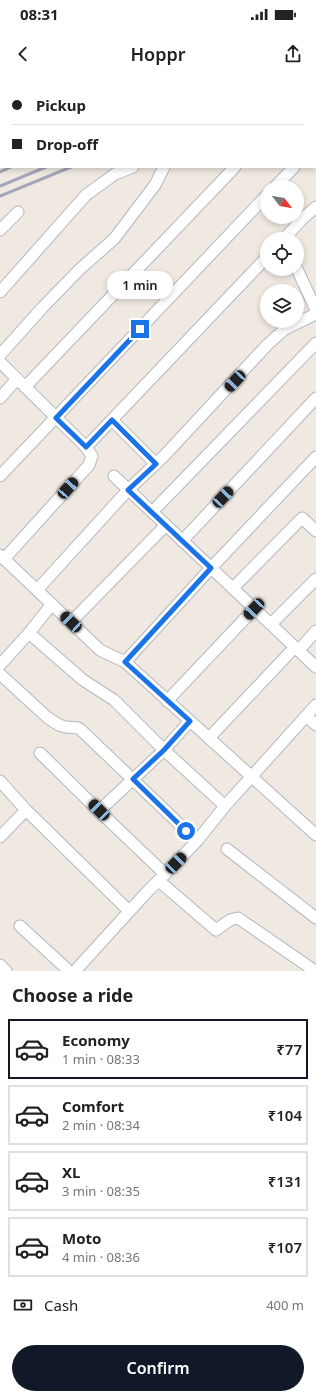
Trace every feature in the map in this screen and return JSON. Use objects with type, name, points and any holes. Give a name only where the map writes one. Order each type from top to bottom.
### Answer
[{"type":"street","points":[[0,292],[86,195],[115,174],[130,168]]},
{"type":"street","points":[[0,355],[43,307],[80,269],[114,239],[155,185],[164,168]]},
{"type":"street","points":[[0,398],[21,383],[233,168]]},
{"type":"street","points":[[282,180],[293,168]]},
{"type":"street","points":[[0,476],[260,202]]},
{"type":"street","points":[[290,232],[316,207]]},
{"type":"street","points":[[0,230],[18,212]]},
{"type":"street","points":[[86,447],[260,264]]},
{"type":"street","points":[[300,276],[316,310]]},
{"type":"street","points":[[37,590],[128,490],[156,464],[277,336],[286,329],[316,314]]},
{"type":"street","points":[[152,512],[316,343]]},
{"type":"street","points":[[0,362],[86,447],[92,456],[89,465],[2,557],[100,650],[125,662],[316,835]]},
{"type":"street","points":[[182,541],[316,398]]},
{"type":"street","points":[[112,420],[156,464]]},
{"type":"street","points":[[125,662],[316,457]]},
{"type":"street","points":[[114,476],[316,667]]},
{"type":"street","points":[[233,588],[302,518],[316,530]]},
{"type":"street","points":[[71,622],[166,526]]},
{"type":"street","points":[[271,624],[316,579]]},
{"type":"street","points":[[0,665],[29,633],[52,604]]},
{"type":"street","points":[[167,701],[254,609]]},
{"type":"street","points":[[208,738],[316,631]]},
{"type":"street","points":[[29,633],[83,680],[114,700],[164,750],[225,806]]},
{"type":"street","points":[[0,674],[48,718],[59,725],[82,730],[196,841]]},
{"type":"street","points":[[75,971],[129,911],[196,841],[225,806],[316,705]]},
{"type":"street","points":[[306,716],[316,725]]},
{"type":"street","points":[[99,810],[164,750],[190,721]]},
{"type":"street","points":[[40,753],[99,810],[162,877],[216,930],[230,920],[238,918],[315,971]]},
{"type":"street","points":[[0,781],[26,810],[129,911]]},
{"type":"street","points":[[0,837],[26,810]]},
{"type":"street","points":[[227,849],[316,918]]},
{"type":"street","points":[[20,926],[69,971]]},
{"type":"street","points":[[0,965],[6,971]]},
{"type":"railway","points":[[0,172],[9,168]]},
{"type":"railway","points":[[0,186],[44,168]]},
{"type":"railway","points":[[0,196],[69,168]]},
{"type":"route","points":[[140,329],[56,418],[86,447],[112,420],[156,464],[128,490],[211,568],[125,662],[190,721],[164,750],[133,779],[186,831]]}]
